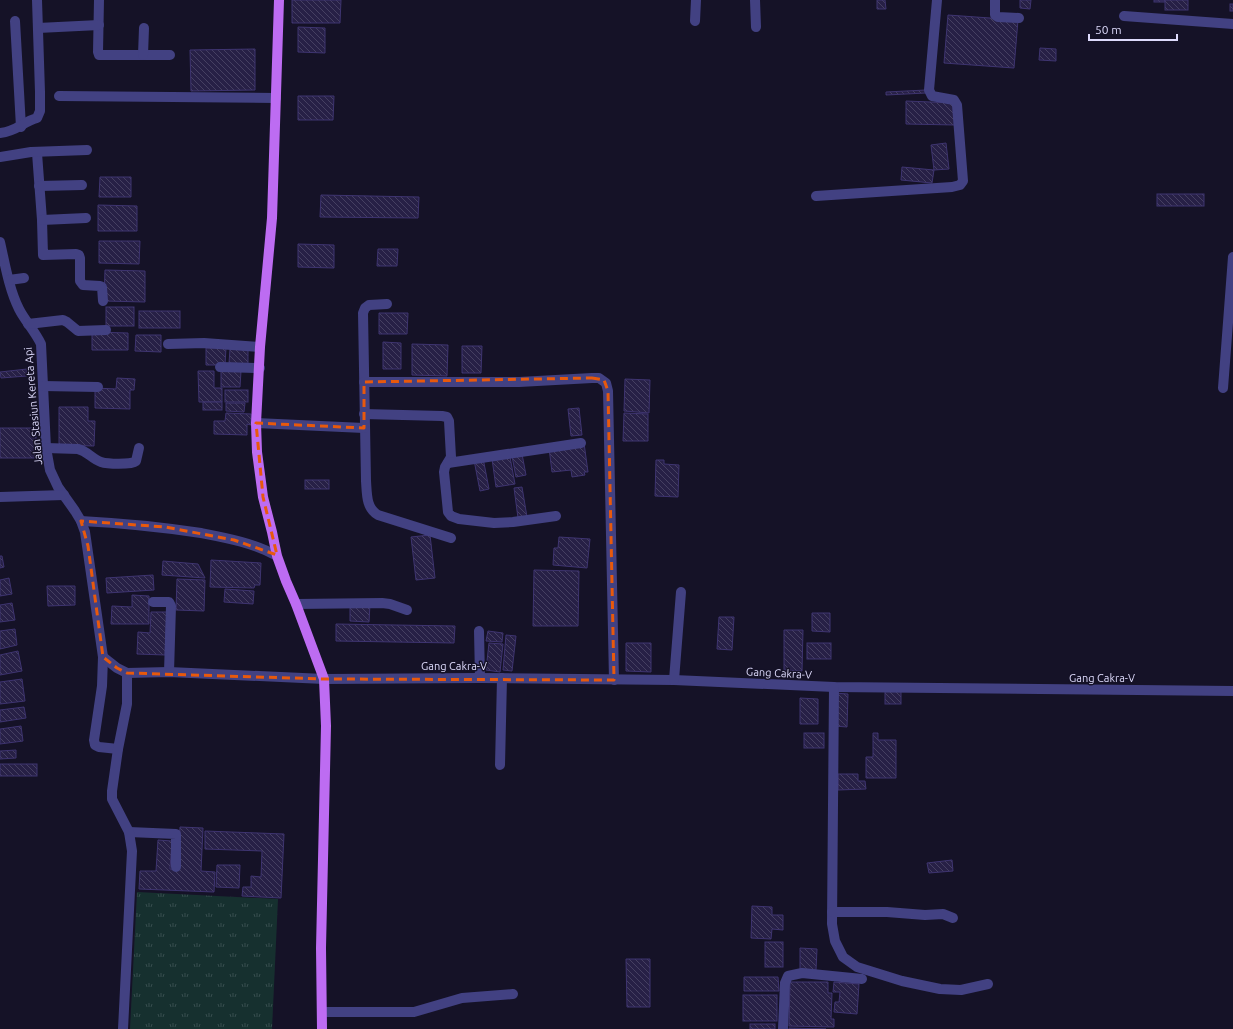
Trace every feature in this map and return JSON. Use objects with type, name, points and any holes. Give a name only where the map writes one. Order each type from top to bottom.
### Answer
[{"type":"main road","points":[[279,0],[272,218],[260,346],[256,423],[258,469],[262,497],[277,556],[324,678],[326,726],[321,940],[322,1029]]},
{"type":"street","points":[[0,133],[8,132],[21,127],[30,120],[37,118],[40,111],[37,0]]},
{"type":"street","points":[[99,0],[99,55],[170,55]]},
{"type":"street","points":[[695,21],[696,0]]},
{"type":"street","points":[[755,0],[756,27]]},
{"type":"street","points":[[816,196],[952,187],[960,185],[963,181],[957,105],[954,100],[932,96],[929,90],[937,0]]},
{"type":"street","points":[[995,0],[995,15],[998,17],[1019,18]]},
{"type":"street","points":[[1124,16],[1233,24]]},
{"type":"street","points":[[14,21],[21,127]]},
{"type":"street","points":[[38,28],[99,25]]},
{"type":"street","points":[[143,55],[144,28]]},
{"type":"street","points":[[60,96],[276,98]]},
{"type":"street","points":[[0,157],[87,150]]},
{"type":"street","points":[[37,153],[43,255],[79,255],[80,281],[83,285],[102,287],[103,301]]},
{"type":"street","points":[[39,186],[82,185]]},
{"type":"street","points":[[42,220],[86,218]]},
{"type":"street","name":"Jalan Stasiun Kereta Api","points":[[0,242],[14,300],[28,324],[38,336],[41,344],[46,448],[50,470],[58,487],[81,521],[88,546],[104,657],[100,702],[94,740],[95,745],[99,747],[118,749]]},
{"type":"street","points":[[1224,388],[1233,256]]},
{"type":"street","points":[[9,280],[24,278]]},
{"type":"street","points":[[387,304],[369,305],[365,308],[363,313],[364,428],[366,481],[369,506],[372,511],[378,515],[451,538]]},
{"type":"street","points":[[28,324],[63,320],[78,331],[106,330]]},
{"type":"street","points":[[168,344],[204,343],[260,346]]},
{"type":"street","points":[[220,367],[260,368]]},
{"type":"street","points":[[364,382],[519,382],[599,378],[606,383],[608,399],[614,680]]},
{"type":"street","points":[[43,386],[98,387]]},
{"type":"street","points":[[364,414],[447,417],[449,421],[451,457],[444,467],[444,472],[448,512],[451,516],[494,523],[556,516]]},
{"type":"street","points":[[256,423],[364,428]]},
{"type":"street","points":[[448,463],[581,443]]},
{"type":"street","points":[[46,448],[78,449],[83,450],[101,462],[131,464],[136,461],[139,448]]},
{"type":"street","points":[[0,497],[64,496]]},
{"type":"street","points":[[81,521],[165,527],[204,534],[253,546],[277,556]]},
{"type":"street","points":[[674,680],[681,592]]},
{"type":"street","points":[[153,602],[169,602],[171,606],[169,672]]},
{"type":"street","points":[[296,604],[382,603],[407,610]]},
{"type":"street","points":[[479,631],[480,678]]},
{"type":"street","points":[[104,657],[117,668],[127,673],[127,704],[118,749],[112,791],[112,799],[129,832],[132,851],[123,1029]]},
{"type":"street","name":"Gang Cakra-V","points":[[127,673],[169,672],[324,678],[674,680],[834,687],[1233,691]]},
{"type":"street","points":[[500,765],[502,678]]},
{"type":"street","points":[[834,687],[832,924],[835,941],[843,957],[857,967],[940,989],[961,990],[988,984]]},
{"type":"street","points":[[129,832],[176,834],[176,867]]},
{"type":"street","points":[[832,912],[887,912],[920,915],[943,914],[952,918]]},
{"type":"street","points":[[783,1029],[785,983],[788,976],[802,973],[862,979]]},
{"type":"street","points":[[322,1012],[414,1012],[462,998],[513,994]]},
{"type":"highlighted area","points":[[592,378],[604,380],[608,391],[614,680],[324,679],[127,673],[117,668],[103,657],[88,546],[81,521],[165,527],[234,540],[277,555],[263,497],[256,423],[364,428],[364,382]]},
{"type":"green space","points":[[137,892],[278,899],[272,1029],[130,1029]]},
{"type":"building","points":[[292,0],[341,0],[340,23],[292,23]]},
{"type":"building","points":[[877,0],[885,0],[886,9],[877,9]]},
{"type":"building","points":[[1020,0],[1031,0],[1030,9],[1020,8]]},
{"type":"building","points":[[1154,0],[1165,0],[1165,2],[1154,2]]},
{"type":"building","points":[[1165,0],[1188,0],[1188,10],[1165,10]]},
{"type":"building","points":[[1230,4],[1233,4],[1233,11],[1230,11]]},
{"type":"building","points":[[948,15],[1018,20],[1014,68],[944,63]]},
{"type":"building","points":[[298,27],[325,28],[325,53],[298,52]]},
{"type":"building","points":[[1040,48],[1056,49],[1056,61],[1039,60]]},
{"type":"building","points":[[255,49],[255,90],[191,91],[190,50]]},
{"type":"building","points":[[926,90],[926,93],[886,95],[886,92]]},
{"type":"building","points":[[298,96],[334,96],[333,120],[298,120]]},
{"type":"building","points":[[906,101],[955,103],[955,125],[906,124]]},
{"type":"building","points":[[946,143],[949,169],[934,170],[931,145]]},
{"type":"building","points":[[902,167],[934,170],[932,183],[901,180]]},
{"type":"building","points":[[100,177],[131,177],[131,197],[99,197]]},
{"type":"building","points":[[1157,194],[1204,194],[1204,206],[1157,206]]},
{"type":"building","points":[[321,195],[419,197],[418,218],[320,217]]},
{"type":"building","points":[[98,205],[137,206],[137,231],[98,231]]},
{"type":"building","points":[[99,241],[140,241],[139,264],[99,263]]},
{"type":"building","points":[[298,244],[334,245],[334,268],[298,267]]},
{"type":"building","points":[[378,249],[398,249],[397,266],[377,266]]},
{"type":"building","points":[[105,270],[145,271],[145,302],[104,301]]},
{"type":"building","points":[[106,307],[134,307],[134,326],[106,326]]},
{"type":"building","points":[[139,311],[180,311],[180,328],[139,328]]},
{"type":"building","points":[[379,313],[408,313],[407,334],[379,334]]},
{"type":"building","points":[[92,332],[128,333],[128,350],[92,350]]},
{"type":"building","points":[[136,335],[161,335],[161,352],[135,351]]},
{"type":"building","points":[[383,342],[401,343],[401,369],[383,369]]},
{"type":"building","points":[[412,344],[448,345],[447,376],[412,375]]},
{"type":"building","points":[[462,346],[482,346],[481,373],[462,373]]},
{"type":"building","points":[[206,348],[226,348],[225,365],[206,365]]},
{"type":"building","points":[[230,349],[248,350],[248,364],[229,363]]},
{"type":"building","points":[[27,369],[27,376],[1,378],[0,372]]},
{"type":"building","points":[[198,371],[214,371],[214,388],[222,388],[222,402],[199,402]]},
{"type":"building","points":[[221,371],[241,371],[240,387],[221,387]]},
{"type":"building","points":[[117,378],[135,379],[134,390],[130,390],[130,409],[95,408],[95,388],[116,389]]},
{"type":"building","points":[[625,379],[650,380],[649,413],[624,411]]},
{"type":"building","points":[[225,390],[248,390],[248,402],[225,402]]},
{"type":"building","points":[[203,402],[222,402],[222,410],[203,410]]},
{"type":"building","points":[[226,403],[245,403],[244,412],[226,411]]},
{"type":"building","points":[[59,407],[88,407],[88,421],[95,421],[94,446],[59,445]]},
{"type":"building","points":[[579,408],[582,435],[571,436],[568,409]]},
{"type":"building","points":[[226,413],[251,414],[251,425],[247,424],[247,435],[214,434],[214,421],[225,421]]},
{"type":"building","points":[[624,413],[648,414],[648,441],[623,441]]},
{"type":"building","points":[[0,428],[36,428],[36,458],[0,458]]},
{"type":"building","points":[[584,443],[588,472],[584,472],[585,475],[572,477],[571,470],[552,472],[549,448]]},
{"type":"building","points":[[522,454],[526,475],[516,477],[512,456]]},
{"type":"building","points":[[510,457],[515,484],[496,487],[492,459]]},
{"type":"building","points":[[483,458],[489,489],[480,491],[474,460]]},
{"type":"building","points":[[656,460],[664,460],[664,464],[679,465],[678,497],[655,496]]},
{"type":"building","points":[[305,480],[329,480],[329,489],[305,489]]},
{"type":"building","points":[[522,487],[527,517],[518,518],[514,488]]},
{"type":"building","points":[[430,535],[435,578],[416,580],[411,537]]},
{"type":"building","points":[[559,537],[590,539],[587,568],[553,565],[554,548],[558,548]]},
{"type":"building","points":[[0,556],[2,556],[4,567],[0,568]]},
{"type":"building","points":[[211,560],[261,563],[260,585],[255,585],[254,588],[210,587]]},
{"type":"building","points":[[163,561],[198,564],[205,578],[162,575]]},
{"type":"building","points":[[534,570],[579,571],[578,626],[533,626]]},
{"type":"building","points":[[153,575],[154,590],[107,593],[106,578]]},
{"type":"building","points":[[9,578],[12,594],[0,596],[0,580]]},
{"type":"building","points":[[177,579],[205,580],[204,611],[176,610]]},
{"type":"building","points":[[47,586],[75,586],[75,605],[48,606]]},
{"type":"building","points":[[225,589],[254,591],[253,604],[224,602]]},
{"type":"building","points":[[132,595],[149,596],[149,624],[111,624],[112,606],[132,607]]},
{"type":"building","points":[[12,603],[15,620],[0,622],[0,605]]},
{"type":"building","points":[[350,604],[370,604],[369,622],[350,621]]},
{"type":"building","points":[[151,612],[167,612],[165,655],[137,654],[138,632],[150,633]]},
{"type":"building","points":[[812,613],[830,613],[830,632],[812,631]]},
{"type":"building","points":[[719,617],[734,617],[732,650],[717,649]]},
{"type":"building","points":[[336,624],[455,626],[454,643],[336,641]]},
{"type":"building","points":[[15,629],[17,645],[0,649],[0,631]]},
{"type":"building","points":[[784,630],[803,630],[802,671],[784,670]]},
{"type":"building","points":[[488,631],[503,633],[502,642],[486,641]]},
{"type":"building","points":[[506,635],[516,636],[512,671],[503,670]]},
{"type":"building","points":[[489,643],[503,644],[500,672],[486,670]]},
{"type":"building","points":[[626,643],[651,643],[651,672],[626,671]]},
{"type":"building","points":[[807,643],[831,643],[831,659],[807,659]]},
{"type":"building","points":[[18,651],[22,671],[0,675],[0,655]]},
{"type":"building","points":[[22,679],[25,701],[0,704],[0,682]]},
{"type":"building","points":[[885,690],[901,690],[901,704],[885,704]]},
{"type":"building","points":[[834,693],[848,694],[847,727],[834,726]]},
{"type":"building","points":[[800,698],[818,699],[818,724],[800,724]]},
{"type":"building","points":[[24,707],[26,718],[0,722],[0,710]]},
{"type":"building","points":[[21,726],[23,741],[0,744],[0,729]]},
{"type":"building","points":[[804,733],[824,733],[824,748],[804,748]]},
{"type":"building","points":[[873,733],[878,733],[878,740],[896,740],[896,778],[866,778],[866,757],[873,757]]},
{"type":"building","points":[[16,750],[16,758],[0,759],[0,751]]},
{"type":"building","points":[[0,764],[37,764],[37,776],[0,776]]},
{"type":"building","points":[[838,774],[858,774],[858,781],[865,781],[866,789],[838,790]]},
{"type":"building","points":[[180,827],[203,828],[201,871],[215,872],[214,892],[139,889],[140,871],[156,871],[158,840],[172,841],[170,869],[178,870]]},
{"type":"building","points":[[205,831],[284,834],[281,898],[242,896],[243,887],[251,887],[251,876],[261,877],[262,851],[205,849]]},
{"type":"building","points":[[952,860],[953,871],[929,873],[927,863]]},
{"type":"building","points":[[217,865],[240,865],[239,888],[216,887]]},
{"type":"building","points":[[752,906],[772,907],[772,915],[783,915],[783,930],[772,929],[771,939],[751,938]]},
{"type":"building","points":[[765,942],[783,942],[783,967],[765,967]]},
{"type":"building","points":[[800,948],[817,949],[816,970],[800,970]]},
{"type":"building","points":[[626,959],[650,959],[650,1007],[627,1007]]},
{"type":"building","points":[[744,977],[778,977],[779,991],[744,991]]},
{"type":"building","points":[[790,982],[828,982],[828,993],[832,993],[831,1019],[834,1019],[834,1027],[789,1026]]},
{"type":"building","points":[[834,982],[859,984],[857,1014],[834,1012],[835,1002],[839,1002],[840,992],[833,992]]},
{"type":"building","points":[[743,995],[777,995],[777,1021],[743,1021]]},
{"type":"building","points":[[750,1024],[775,1024],[775,1029],[750,1029]]},
{"type":"building","points":[[789,1028],[826,1029],[789,1029]]}]
